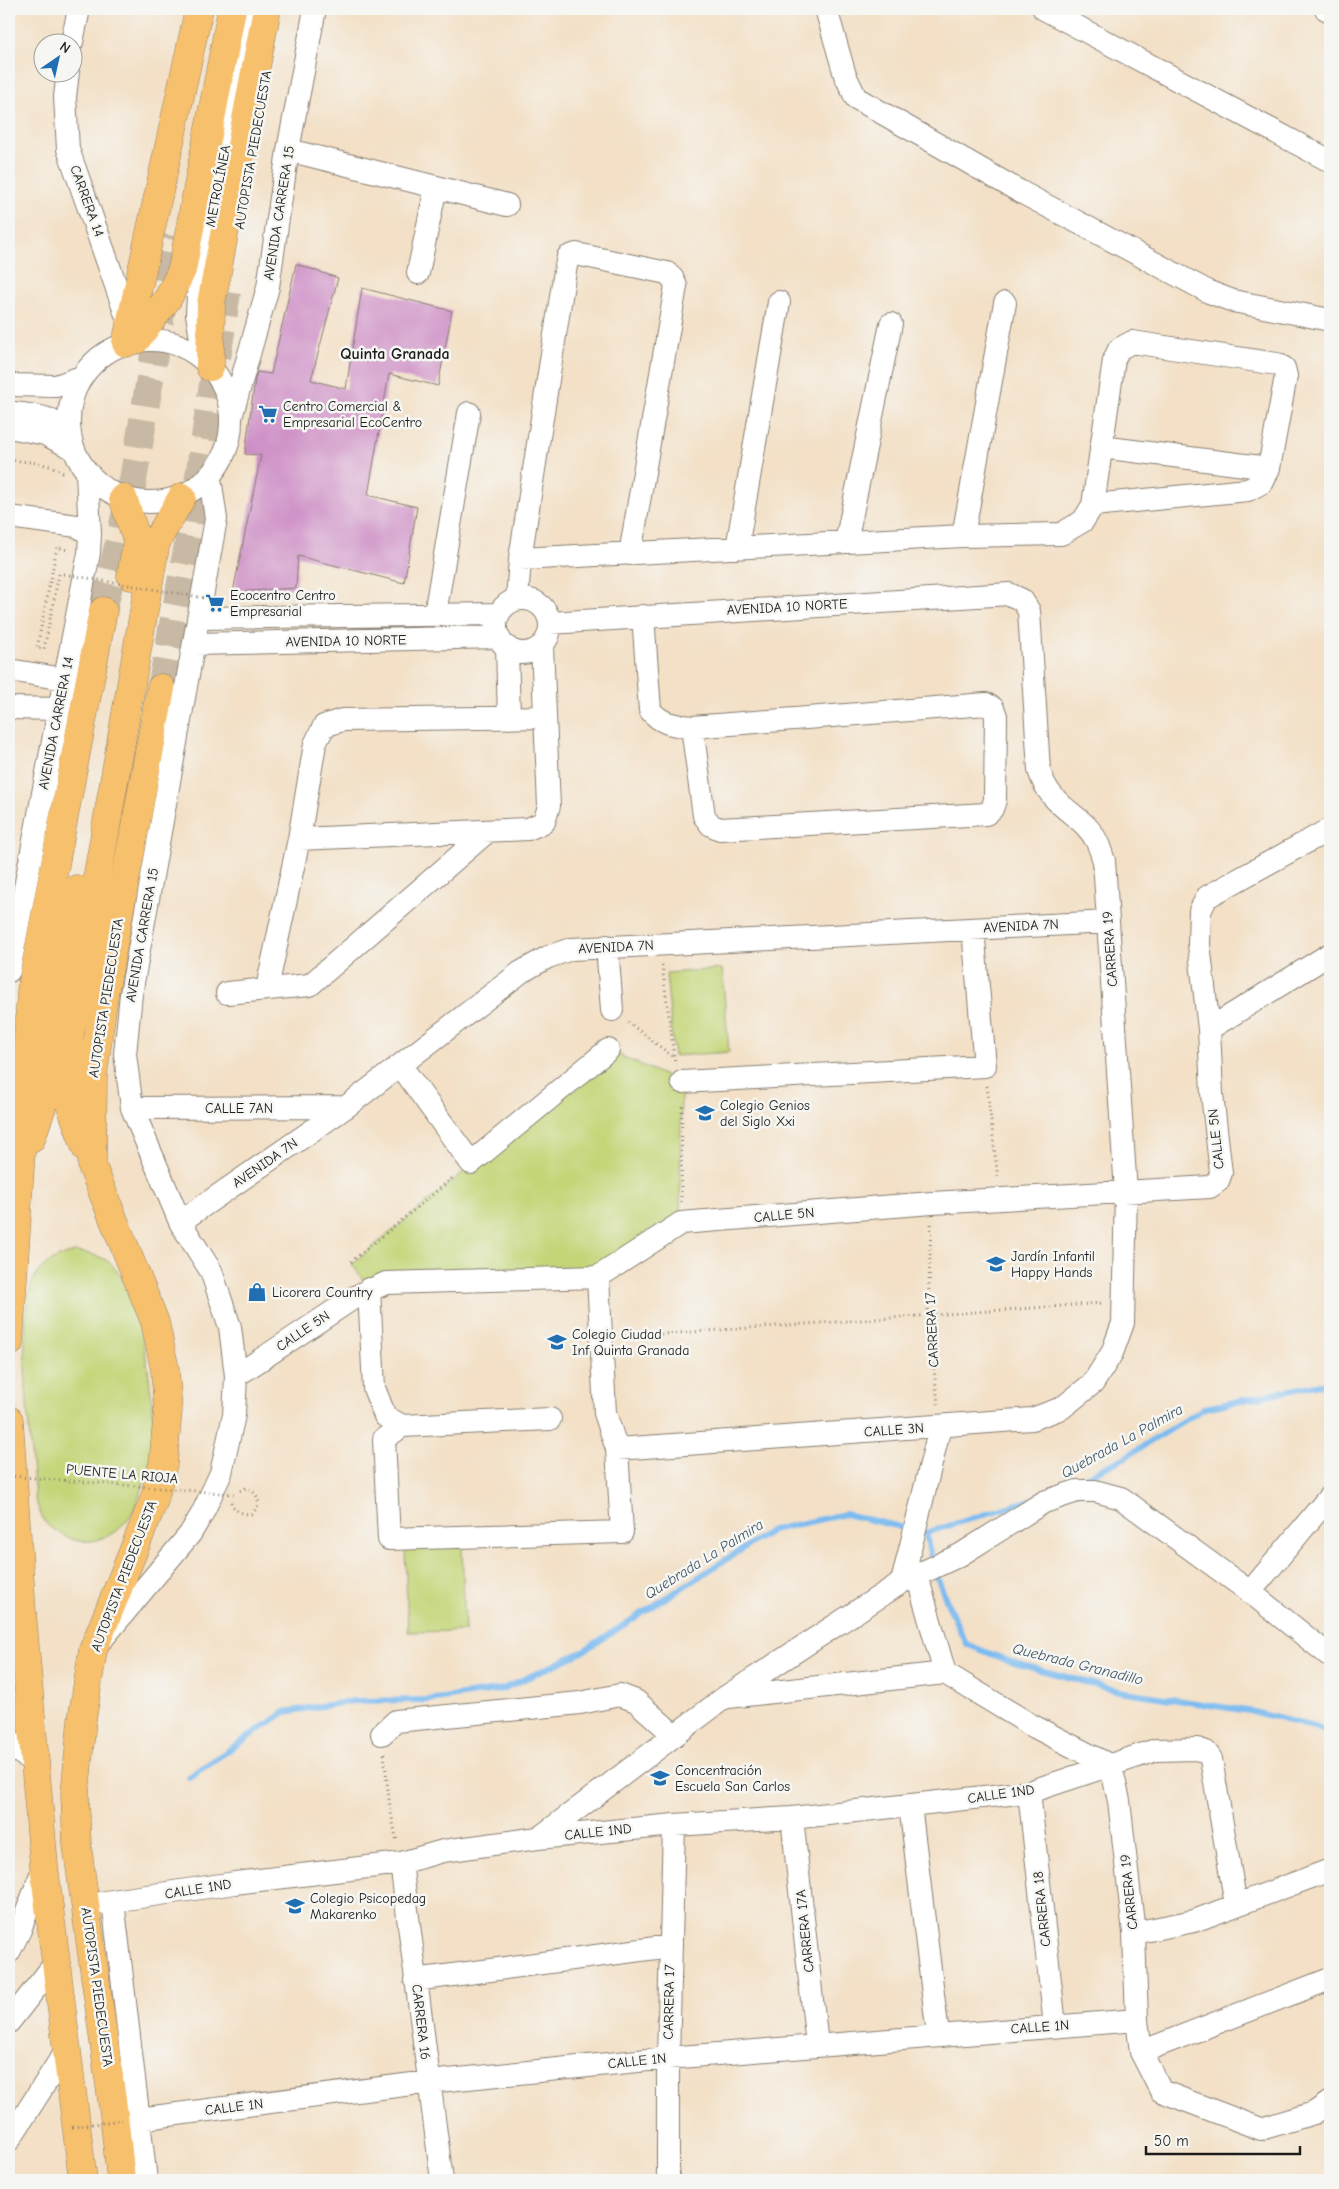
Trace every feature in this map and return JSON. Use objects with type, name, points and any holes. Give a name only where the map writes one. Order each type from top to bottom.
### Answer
[{"type":"highway","points":[[135,337],[199,9]]},
{"type":"highway","points":[[174,236],[219,9]]},
{"type":"highway","points":[[135,337],[168,298],[182,270],[232,9]]},
{"type":"highway","points":[[208,365],[211,304],[267,9]]},
{"type":"highway","name":"AUTOPISTA PIEDECUESTA","points":[[227,292],[279,9]]},
{"type":"highway","points":[[92,1166],[68,1098],[67,1071],[70,1033],[156,542],[182,497]]},
{"type":"highway","points":[[20,1171],[46,1096],[60,982],[137,540],[123,498]]},
{"type":"highway","points":[[9,1343],[31,991],[103,611]]},
{"type":"highway","name":"AUTOPISTA PIEDECUESTA","points":[[121,2180],[77,1845],[75,1794],[82,1720],[93,1650],[154,1500],[163,1464],[168,1412],[165,1369],[155,1322],[92,1166],[93,1075],[104,994],[161,688]]},
{"type":"highway","points":[[9,1428],[22,1612],[44,1866],[74,2121],[83,2180]]},
{"type":"street","points":[[74,32],[79,9]]},
{"type":"street","name":"METROLÍNEA","points":[[135,337],[166,320],[180,297],[198,257],[246,9]]},
{"type":"street","name":"METROLÍNEA","points":[[208,365],[197,314],[200,278],[252,9]]},
{"type":"street","name":"AVENIDA CARRERA 15","points":[[232,415],[268,287],[288,150],[315,9]]},
{"type":"street","points":[[826,9],[845,76],[856,98],[884,116],[1019,191],[1209,292],[1232,301],[1330,320]]},
{"type":"street","points":[[1044,9],[1330,161]]},
{"type":"street","points":[[1326,9],[1330,11]]},
{"type":"street","name":"CARRERA 14","points":[[67,82],[65,97],[68,149],[135,337]]},
{"type":"street","points":[[288,150],[507,205]]},
{"type":"street","points":[[418,273],[436,187]]},
{"type":"street","points":[[517,600],[520,560],[565,271],[568,257],[576,254],[667,273],[673,279],[676,286],[630,554]]},
{"type":"street","points":[[737,548],[779,302]]},
{"type":"street","points":[[963,536],[1005,302]]},
{"type":"street","points":[[846,542],[891,324]]},
{"type":"street","points":[[9,402],[41,402],[54,399],[79,381],[100,356],[135,337],[162,340],[193,352],[208,365],[224,386],[232,415],[228,445],[223,460],[210,478],[182,497],[163,502],[143,503],[123,498],[79,477],[68,425],[71,400],[79,381]]},
{"type":"street","points":[[520,560],[963,536],[1061,534],[1083,521],[1094,505],[1114,360],[1119,349],[1132,342],[1277,364],[1284,368],[1286,376],[1270,468],[1263,482],[1248,490],[1094,505]]},
{"type":"street","points":[[9,385],[56,386],[79,381]]},
{"type":"street","points":[[9,412],[55,421],[64,429],[72,446]]},
{"type":"street","points":[[434,614],[469,413]]},
{"type":"street","points":[[9,427],[45,434],[72,446]]},
{"type":"street","points":[[1101,447],[1270,468]]},
{"type":"street","name":"AVENIDA CARRERA 14","points":[[9,971],[90,534],[79,477]]},
{"type":"street","name":"AVENIDA CARRERA 15","points":[[93,1650],[190,1534],[202,1514],[221,1473],[234,1415],[236,1376],[230,1327],[211,1271],[180,1222],[132,1108],[125,1054],[131,994],[216,519],[210,478]]},
{"type":"street","points":[[9,517],[77,526],[90,534]]},
{"type":"street","name":"AVENIDA 10 NORTE","points":[[550,623],[1009,594],[1022,600]]},
{"type":"street","points":[[503,642],[518,652],[530,652],[542,646],[549,636],[550,623],[547,612],[539,603],[528,599],[517,600],[506,605],[499,614],[497,626],[503,642],[509,718]]},
{"type":"street","name":"CARRERA 19","points":[[1022,600],[1029,611],[1039,770],[1044,787],[1057,803],[1084,826],[1097,841],[1104,861],[1126,1192],[1124,1312]]},
{"type":"street","name":"AVENIDA 10 NORTE","points":[[198,618],[499,614]]},
{"type":"street","points":[[643,616],[650,710],[656,718],[666,724],[692,727],[986,704],[993,708],[996,716],[995,800],[992,809],[986,814],[720,829],[712,825],[704,816],[692,727]]},
{"type":"street","name":"AVENIDA 10 NORTE","points":[[194,644],[503,642]]},
{"type":"street","points":[[299,839],[528,829],[544,822],[549,806],[542,646]]},
{"type":"street","points":[[9,670],[64,679]]},
{"type":"street","points":[[18,709],[59,709]]},
{"type":"street","points":[[18,709],[54,734]]},
{"type":"street","points":[[267,988],[299,839],[315,744],[324,726],[342,720],[545,717]]},
{"type":"street","name":"CALLE 5N","points":[[236,1376],[369,1290],[386,1284],[598,1276],[681,1223],[932,1203],[1210,1187],[1218,1181],[1221,1173],[1212,1094],[1209,1029],[1199,944],[1200,911],[1207,897],[1330,829]]},
{"type":"street","points":[[227,992],[267,988],[302,988],[310,985],[488,831]]},
{"type":"street","name":"AVENIDA 7N","points":[[180,1222],[346,1107],[521,972],[548,957],[571,949],[1108,922]]},
{"type":"street","points":[[682,1082],[984,1066],[973,929]]},
{"type":"street","points":[[607,946],[612,1010]]},
{"type":"street","points":[[1209,1029],[1330,954]]},
{"type":"street","points":[[401,1066],[471,1163],[608,1050]]},
{"type":"street","name":"CALLE 7AN","points":[[132,1108],[346,1107]]},
{"type":"street","points":[[550,1418],[402,1426],[384,1439],[389,1539],[622,1532],[617,1449],[605,1414],[598,1276]]},
{"type":"street","points":[[369,1290],[374,1388],[385,1416],[402,1426]]},
{"type":"street","name":"CALLE 3N","points":[[617,1449],[1032,1419],[1062,1408],[1093,1383],[1112,1353],[1124,1312]]},
{"type":"street","points":[[940,1427],[912,1543],[914,1577],[945,1673]]},
{"type":"street","points":[[538,1838],[724,1698],[914,1577],[960,1555],[1044,1502],[1077,1491],[1095,1491],[1121,1498],[1250,1592],[1330,1656]]},
{"type":"street","points":[[1250,1592],[1330,1496]]},
{"type":"street","points":[[724,1698],[945,1673],[1032,1725],[1111,1766]]},
{"type":"street","points":[[382,1734],[396,1722],[580,1703],[620,1695],[636,1701],[674,1735]]},
{"type":"street","points":[[9,1739],[15,1748],[36,1764]]},
{"type":"street","name":"CALLE 1ND","points":[[85,1906],[235,1883],[401,1864],[443,1851],[538,1838],[674,1825],[792,1818],[1029,1792],[1156,1750],[1197,1749],[1206,1752],[1211,1759],[1236,1905]]},
{"type":"street","name":"CARRERA 19","points":[[1111,1766],[1119,1801],[1134,1933],[1137,2020],[1141,2052]]},
{"type":"street","name":"CARRERA 18","points":[[1029,1792],[1055,2026]]},
{"type":"street","points":[[910,1805],[938,2035]]},
{"type":"street","name":"CARRERA 17A","points":[[792,1818],[817,2045]]},
{"type":"street","name":"CARRERA 17","points":[[668,2180],[668,2058],[674,1825]]},
{"type":"street","name":"CARRERA 16","points":[[401,1864],[442,2180]]},
{"type":"street","points":[[9,1952],[20,1930],[44,1866]]},
{"type":"street","points":[[1134,1933],[1194,1921],[1330,1870]]},
{"type":"street","points":[[113,1901],[130,2120],[146,2180]]},
{"type":"street","points":[[415,1980],[671,1946]]},
{"type":"street","points":[[9,2022],[56,1961]]},
{"type":"street","points":[[1330,1978],[1141,2052],[1161,2091],[1261,2129],[1314,2113],[1330,2102]]},
{"type":"street","name":"CALLE 1N","points":[[130,2120],[428,2082],[668,2058],[1137,2020]]},
{"type":"street","points":[[9,2140],[67,2049]]},
{"type":"path","points":[[9,460],[47,466],[79,477]]},
{"type":"path","points":[[57,547],[36,648],[44,649],[59,574]]},
{"type":"path","points":[[70,570],[69,577],[211,599]]},
{"type":"path","points":[[612,1010],[673,1056]]},
{"type":"path","points":[[984,1066],[1000,1200]]},
{"type":"path","points":[[351,1262],[471,1163]]},
{"type":"path","name":"CARRERA 17","points":[[932,1203],[928,1316],[940,1427]]},
{"type":"path","points":[[602,1338],[928,1316],[1124,1312]]},
{"type":"path","name":"PUENTE LA RIOJA","points":[[9,1476],[234,1494],[240,1489],[246,1488],[254,1492],[258,1503],[255,1511],[244,1514],[234,1508],[231,1500],[231,1489]]},
{"type":"path","points":[[382,1734],[390,1808],[401,1864]]},
{"type":"path","points":[[74,2121],[130,2120]]},
{"type":"green space","points":[[722,969],[729,1052],[674,1056],[666,973]]},
{"type":"green space","points":[[610,1051],[681,1083],[680,1222],[598,1275],[368,1287],[352,1264]]},
{"type":"green space","points":[[75,1252],[93,1255],[106,1260],[122,1278],[132,1301],[140,1328],[146,1358],[153,1418],[153,1444],[150,1463],[132,1513],[117,1530],[108,1536],[88,1541],[68,1538],[51,1528],[44,1521],[38,1509],[35,1499],[26,1382],[26,1318],[29,1293],[36,1275],[43,1266]]},
{"type":"green space","points":[[462,1547],[465,1631],[408,1632],[405,1549]]},
{"type":"building","points":[[296,264],[338,278],[311,380],[346,389],[362,288],[452,311],[438,386],[389,374],[368,495],[417,507],[404,583],[298,556],[296,588],[233,592],[261,455],[245,454],[255,379],[257,372],[271,374]]},
{"type":"waterway","name":"Quebrada La Palmira","points":[[1074,1483],[1124,1458],[1205,1408],[1330,1382]]},
{"type":"waterway","name":"Quebrada La Palmira","points":[[189,1777],[285,1712],[354,1701],[429,1700],[503,1689],[580,1653],[772,1530],[845,1514],[926,1533],[1030,1500]]},
{"type":"waterway","name":"Quebrada Granadillo","points":[[926,1533],[937,1576],[966,1644],[1011,1662],[1119,1691],[1254,1712],[1330,1731]]},
{"type":"tunnel","points":[[103,611],[132,486],[174,236]]},
{"type":"tunnel","points":[[161,688],[191,529],[227,292]]},
{"type":"place","name":"Centro Comercial & Empresarial EcoCentro","points":[[268,414]]},
{"type":"place","name":"Ecocentro Centro Empresarial","points":[[215,603]]},
{"type":"place","name":"Colegio Genios del Siglo Xxi","points":[[705,1113]]},
{"type":"place","name":"Jardín Infantil Happy Hands","points":[[996,1264]]},
{"type":"place","name":"Licorera Country","points":[[257,1292]]},
{"type":"place","name":"Colegio Ciudad Inf Quinta Granada","points":[[557,1342]]},
{"type":"place","name":"Concentración Escuela San Carlos","points":[[660,1778]]},
{"type":"place","name":"Colegio Psicopedag Makarenko","points":[[295,1906]]},
{"type":"district","name":"Quinta Granada","points":[[395,354]]}]
